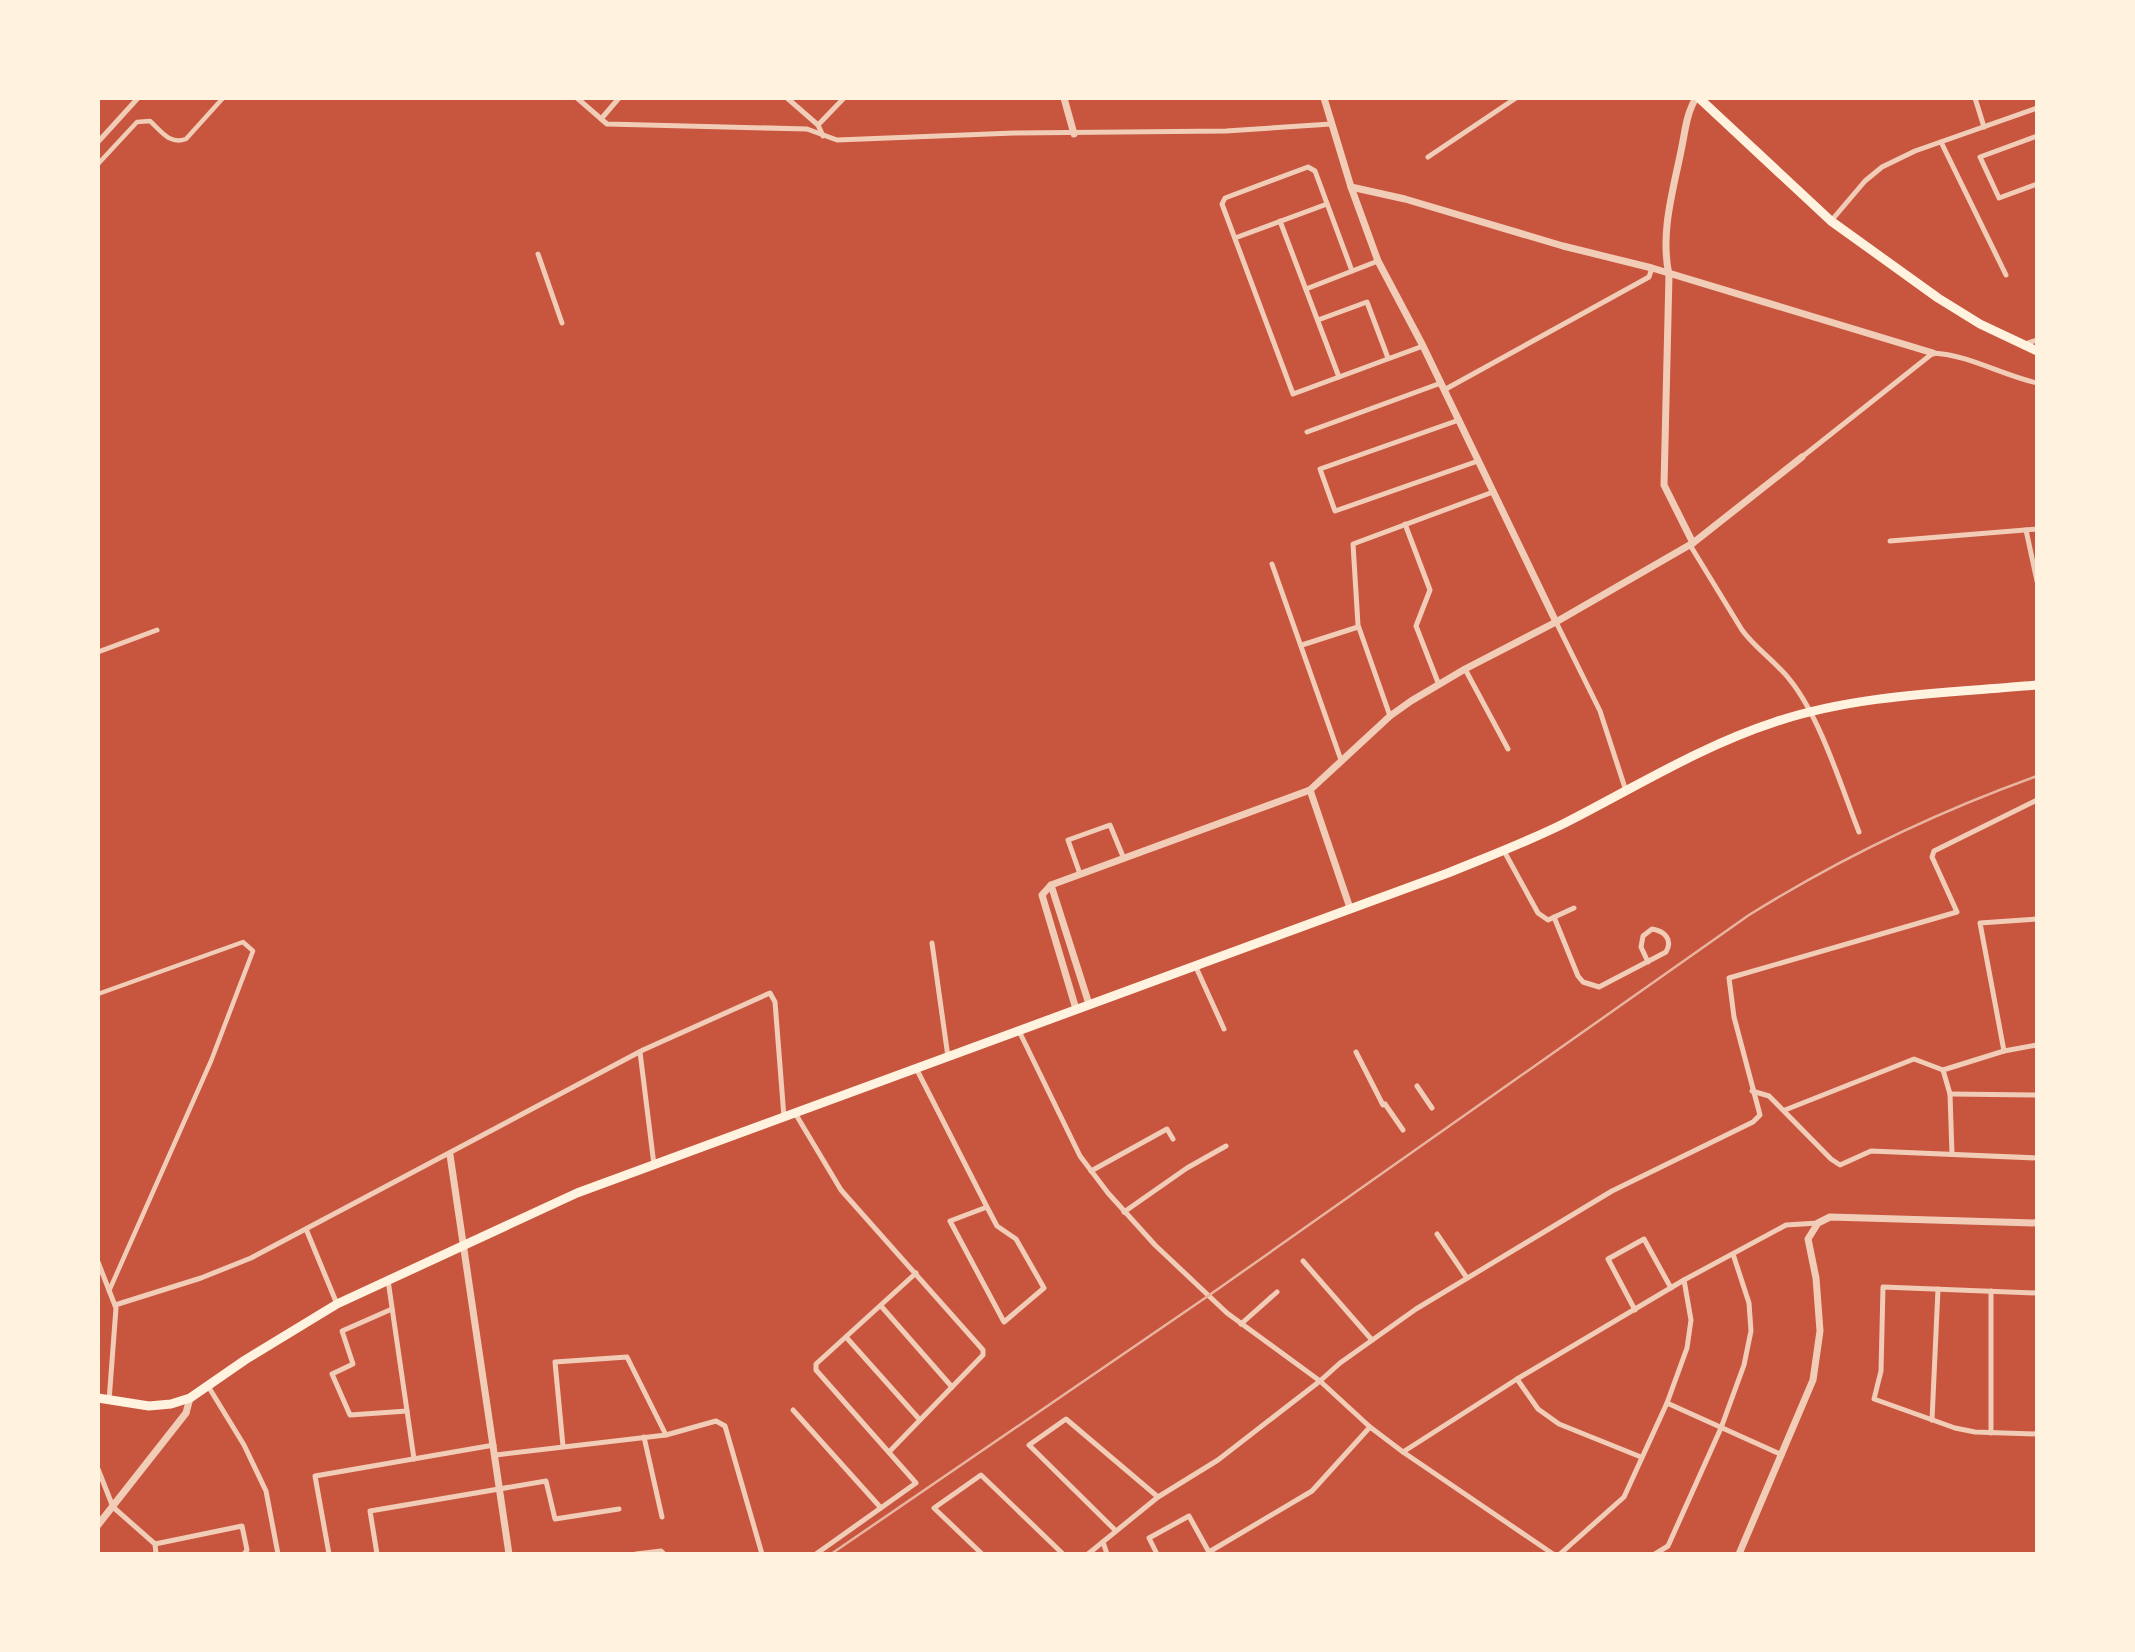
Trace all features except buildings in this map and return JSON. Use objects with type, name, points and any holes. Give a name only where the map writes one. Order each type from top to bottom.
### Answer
[{"type":"main road","points":[[1697,98],[1830,221],[1938,298],[1980,324],[2037,351]]},
{"type":"main road","points":[[98,1398],[149,1406],[171,1404],[190,1398],[306,1321],[337,1304],[577,1193],[1504,851],[1749,731],[1811,712],[1898,698],[2037,685]]},
{"type":"street","points":[[98,142],[138,98]]},
{"type":"street","points":[[98,164],[137,122],[150,121],[176,142],[186,139],[223,98]]},
{"type":"street","points":[[577,98],[609,125],[807,129],[837,140],[1014,133],[1226,131],[1331,124]]},
{"type":"street","points":[[601,119],[619,98]]},
{"type":"street","points":[[787,98],[818,125],[823,136]]},
{"type":"street","points":[[818,125],[844,98]]},
{"type":"street","points":[[1064,98],[1074,134]]},
{"type":"street","points":[[1324,98],[1351,187],[1378,261],[1443,386],[1600,711],[1626,791]]},
{"type":"street","points":[[1428,157],[1516,98]]},
{"type":"street","points":[[1697,98],[1686,124],[1668,217],[1664,485],[1692,544],[1742,630],[1790,679],[1811,712],[1859,832]]},
{"type":"street","points":[[1975,98],[1984,127]]},
{"type":"street","points":[[1830,221],[1865,181],[1882,167],[1915,151],[2037,108]]},
{"type":"street","points":[[2037,136],[1980,157],[1999,198],[2037,184]]},
{"type":"street","points":[[1941,142],[2006,275]]},
{"type":"street","points":[[1352,271],[1315,172],[1308,167],[1225,198],[1222,204],[1293,394],[1423,346]]},
{"type":"street","points":[[1351,187],[1405,199],[1563,246],[1652,268],[1933,353],[1954,354],[2015,378],[2037,383]]},
{"type":"street","points":[[1235,238],[1327,204]]},
{"type":"street","points":[[1280,221],[1339,377]]},
{"type":"street","points":[[538,254],[562,323]]},
{"type":"street","points":[[1306,289],[1378,261]]},
{"type":"street","points":[[1307,432],[1443,386],[1649,277],[1652,268]]},
{"type":"street","points":[[1318,320],[1367,302],[1388,358]]},
{"type":"street","points":[[2022,344],[2037,340]]},
{"type":"street","points":[[1076,1009],[1042,895],[1051,885],[1310,790],[1390,716],[1465,669],[1556,622],[1692,544],[1933,353]]},
{"type":"street","points":[[1459,420],[1320,469],[1335,511],[1478,461]]},
{"type":"street","points":[[1390,716],[1359,627],[1353,544],[1493,492]]},
{"type":"street","points":[[1405,524],[1430,590],[1416,626],[1439,685]]},
{"type":"street","points":[[1890,541],[2037,529]]},
{"type":"street","points":[[2026,530],[2037,581]]},
{"type":"street","points":[[1272,564],[1341,760]]},
{"type":"street","points":[[1302,645],[1359,627]]},
{"type":"street","points":[[98,652],[157,630]]},
{"type":"street","points":[[1465,669],[1508,749]]},
{"type":"street","points":[[1310,790],[1350,908]]},
{"type":"street","points":[[1088,1554],[1158,1497],[1218,1460],[1340,1363],[1416,1309],[1612,1191],[1753,1122],[1760,1115],[1734,1017],[1729,978],[1957,912],[1932,857],[1934,851],[2037,800]]},
{"type":"street","points":[[1080,874],[1068,840],[1110,825],[1124,859]]},
{"type":"street","points":[[1504,851],[1538,913],[1548,920],[1574,908]]},
{"type":"street","points":[[1051,885],[1089,1004]]},
{"type":"street","points":[[1554,917],[1578,976],[1583,982],[1599,986],[1648,962],[1666,952],[1667,936],[1660,930],[1653,929],[1643,936],[1641,947],[1648,962]]},
{"type":"street","points":[[2004,1051],[1980,923],[2037,919]]},
{"type":"street","points":[[98,994],[243,942],[253,951],[211,1061],[109,1291]]},
{"type":"street","points":[[932,943],[948,1057]]},
{"type":"street","points":[[1195,965],[1224,1028]]},
{"type":"street","points":[[114,1305],[201,1278],[251,1258],[450,1155],[640,1052],[770,993],[775,1002],[784,1117]]},
{"type":"street","points":[[1019,1031],[1075,1147],[1091,1171],[1124,1212],[1208,1296],[1241,1324],[1320,1381],[1370,1427],[1403,1452],[1553,1554]]},
{"type":"street","points":[[1786,1110],[1914,1059],[1943,1070],[2004,1051],[2037,1045]]},
{"type":"street","points":[[640,1052],[654,1165]]},
{"type":"street","points":[[1356,1052],[1384,1105],[1403,1130]]},
{"type":"street","points":[[916,1069],[997,1226],[1017,1239],[1044,1288],[1004,1322],[950,1222],[987,1207]]},
{"type":"street","points":[[1943,1070],[1950,1094],[1952,1154]]},
{"type":"street","points":[[1417,1086],[1432,1108]]},
{"type":"street","points":[[1752,1091],[1769,1096],[1786,1110],[1831,1159],[1840,1165],[1871,1151],[2037,1158]]},
{"type":"street","points":[[1950,1094],[2037,1095]]},
{"type":"street","points":[[795,1113],[841,1190],[983,1350],[983,1355],[889,1452]]},
{"type":"street","points":[[1091,1171],[1167,1129],[1173,1139]]},
{"type":"street","points":[[1124,1212],[1187,1168],[1226,1146]]},
{"type":"street","points":[[450,1155],[509,1554]]},
{"type":"street","points":[[1403,1452],[1684,1280],[1786,1225],[1818,1223],[1830,1217],[2037,1223]]},
{"type":"street","points":[[1739,1554],[1813,1380],[1820,1331],[1816,1278],[1808,1239],[1818,1223]]},
{"type":"street","points":[[306,1229],[337,1304]]},
{"type":"street","points":[[1437,1234],[1467,1278]]},
{"type":"street","points":[[1635,1310],[1608,1259],[1644,1239],[1671,1288]]},
{"type":"street","points":[[1655,1554],[1668,1546],[1721,1428],[1744,1365],[1751,1331],[1749,1303],[1733,1254]]},
{"type":"street","points":[[1303,1261],[1372,1340]]},
{"type":"street","points":[[98,1262],[114,1305],[109,1401]]},
{"type":"street","points":[[816,1554],[916,1483],[816,1370],[816,1364],[916,1273]]},
{"type":"street","points":[[388,1280],[414,1459]]},
{"type":"street","points":[[1560,1554],[1624,1497],[1667,1403],[1680,1370],[1691,1320],[1684,1280]]},
{"type":"street","points":[[2037,1293],[1883,1287],[1881,1371],[1874,1399],[1955,1428],[1991,1433],[2037,1434]]},
{"type":"street","points":[[1932,1420],[1938,1289]]},
{"type":"street","points":[[1991,1291],[1991,1433]]},
{"type":"street","points":[[1241,1324],[1277,1292]]},
{"type":"street","points":[[881,1306],[952,1387]]},
{"type":"street","points":[[393,1310],[342,1331],[353,1364],[332,1374],[350,1415],[407,1410]]},
{"type":"street","points":[[846,1337],[920,1420]]},
{"type":"street","points":[[563,1446],[555,1362],[628,1357],[666,1435]]},
{"type":"street","points":[[1517,1380],[1538,1409],[1559,1424],[1642,1457]]},
{"type":"street","points":[[208,1386],[244,1445],[266,1490],[278,1554]]},
{"type":"street","points":[[98,1525],[186,1413],[190,1398]]},
{"type":"street","points":[[1667,1403],[1782,1455]]},
{"type":"street","points":[[793,1410],[881,1508]]},
{"type":"street","points":[[1116,1531],[1028,1445],[1066,1419],[1158,1497]]},
{"type":"street","points":[[496,1455],[666,1435],[716,1421],[725,1426],[762,1554]]},
{"type":"street","points":[[1157,1554],[1149,1538],[1189,1516],[1209,1553],[1312,1491],[1370,1427]]},
{"type":"street","points":[[644,1437],[662,1517]]},
{"type":"street","points":[[329,1554],[315,1476],[494,1445]]},
{"type":"street","points":[[98,1469],[113,1507],[155,1544],[156,1554]]},
{"type":"street","points":[[982,1554],[934,1508],[981,1475],[1063,1554]]},
{"type":"street","points":[[377,1554],[370,1511],[546,1482],[555,1519],[619,1509]]},
{"type":"street","points":[[660,1509],[668,1508]]},
{"type":"street","points":[[608,1511],[610,1519]]},
{"type":"street","points":[[155,1544],[242,1527],[247,1550],[244,1554]]},
{"type":"street","points":[[1103,1542],[1107,1554]]},
{"type":"street","points":[[636,1554],[661,1551],[664,1554]]},
{"type":"railway","points":[[831,1554],[1208,1296],[1749,915],[1819,874],[1889,838],[1962,805],[2037,776]]}]
